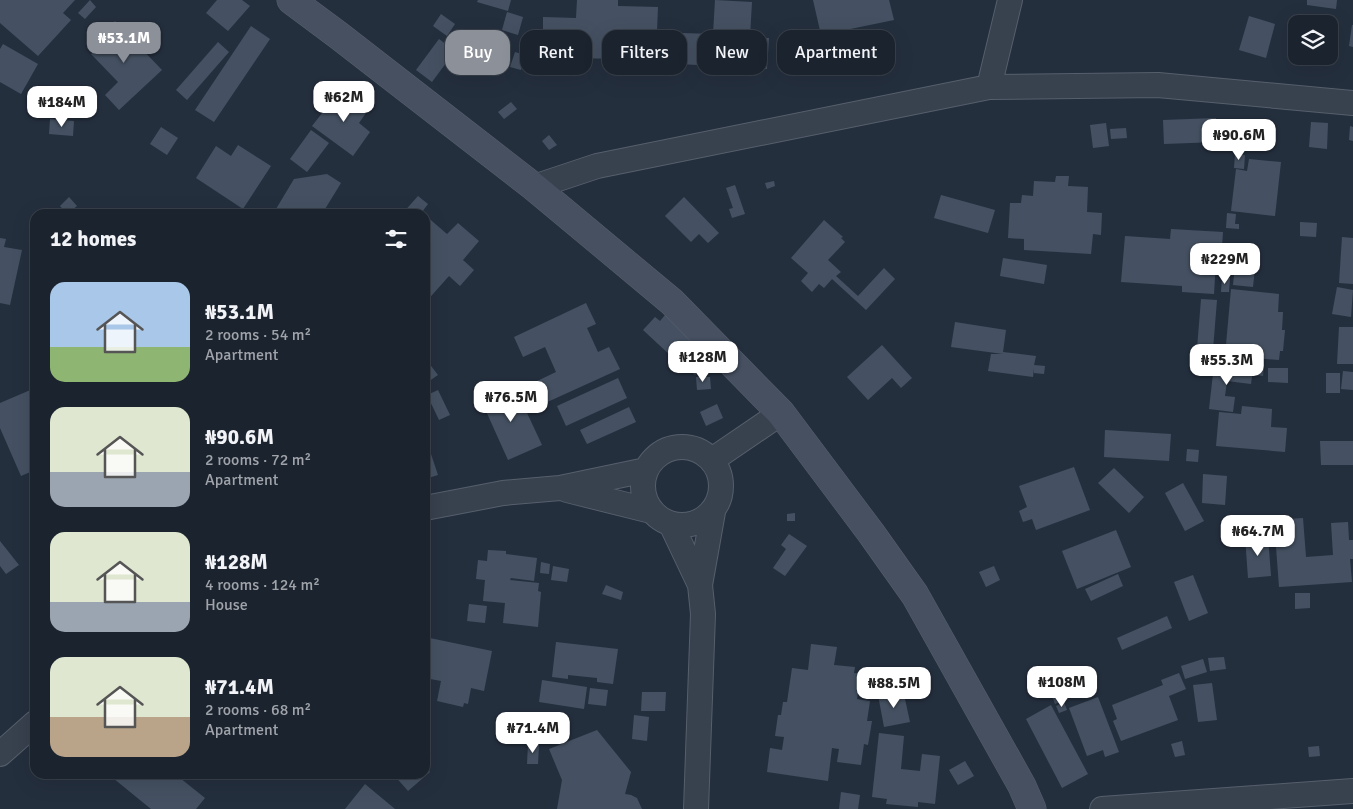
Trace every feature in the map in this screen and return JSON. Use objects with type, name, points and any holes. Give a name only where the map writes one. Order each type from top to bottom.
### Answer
[{"type":"street","points":[[291,0],[534,187],[672,302],[781,413],[871,533],[915,596],[1022,786],[1032,809]]},
{"type":"street","points":[[989,87],[1010,0]]},
{"type":"street","points":[[534,187],[597,166],[989,87],[1158,85],[1353,103]]},
{"type":"street","points":[[712,460],[781,413]]},
{"type":"street","points":[[676,447],[690,447],[702,452],[712,460],[720,472],[722,486],[720,500],[713,512],[701,522],[686,526],[671,524],[660,519],[651,511],[645,498],[643,484],[646,470],[653,459],[664,451],[676,447]]},
{"type":"street","points":[[430,507],[503,493],[560,488],[646,470]]},
{"type":"street","points":[[560,488],[651,511]]},
{"type":"street","points":[[696,809],[703,614],[700,584],[713,512]]},
{"type":"street","points":[[671,524],[700,584]]},
{"type":"street","points":[[0,754],[30,727]]},
{"type":"street","points":[[1102,809],[1353,791]]},
{"type":"building","points":[[0,0],[75,0],[63,13],[71,20],[38,56],[0,23]]},
{"type":"building","points":[[90,0],[96,7],[85,19],[78,13]]},
{"type":"building","points":[[217,0],[242,0],[250,6],[228,31],[206,13]]},
{"type":"building","points":[[478,0],[511,0],[508,11],[477,2]]},
{"type":"building","points":[[577,0],[618,0],[618,6],[658,7],[657,30],[602,30],[602,59],[592,58],[592,30],[543,30],[543,17],[576,18]]},
{"type":"building","points":[[715,0],[752,2],[750,30],[713,30]]},
{"type":"building","points":[[813,0],[889,0],[894,20],[845,30],[820,30]]},
{"type":"building","points":[[1307,0],[1337,0],[1336,9],[1307,5]]},
{"type":"building","points":[[507,12],[523,17],[518,35],[510,32],[510,30],[502,30]]},
{"type":"building","points":[[441,14],[455,24],[451,30],[445,30],[445,35],[433,26]]},
{"type":"building","points":[[1249,16],[1275,24],[1266,58],[1239,50]]},
{"type":"building","points":[[115,21],[162,70],[119,110],[105,95],[118,82],[91,54],[101,45],[96,39]]},
{"type":"building","points":[[1353,25],[1353,47],[1349,46]]},
{"type":"building","points":[[251,26],[270,39],[214,122],[195,110]]},
{"type":"building","points":[[687,33],[697,34],[697,65],[687,64]]},
{"type":"building","points":[[767,38],[769,38],[767,69]]},
{"type":"building","points":[[439,39],[445,44],[445,64],[432,82],[416,70]]},
{"type":"building","points":[[218,42],[229,52],[187,100],[176,90]]},
{"type":"building","points":[[3,44],[38,64],[21,94],[0,82],[0,49]]},
{"type":"building","points":[[515,52],[520,54],[520,70],[510,67]]},
{"type":"building","points":[[341,89],[368,110],[359,123],[370,132],[353,156],[312,126]]},
{"type":"building","points":[[511,102],[517,109],[504,119],[498,112]]},
{"type":"building","points":[[1216,118],[1217,142],[1164,144],[1163,120]]},
{"type":"building","points":[[50,119],[74,121],[73,136],[49,134]]},
{"type":"building","points":[[1311,122],[1328,123],[1327,149],[1309,147]]},
{"type":"building","points":[[1106,123],[1109,146],[1093,148],[1090,125]]},
{"type":"building","points":[[1350,126],[1353,127],[1353,141],[1349,140]]},
{"type":"building","points":[[161,127],[178,138],[167,155],[150,144]]},
{"type":"building","points":[[1126,128],[1127,138],[1111,139],[1110,129]]},
{"type":"building","points":[[311,130],[329,143],[307,172],[290,159]]},
{"type":"building","points":[[549,135],[557,145],[549,150],[542,141]]},
{"type":"building","points":[[238,145],[271,166],[243,209],[196,178],[216,146],[231,156]]},
{"type":"building","points":[[1235,154],[1245,155],[1244,169],[1234,168]]},
{"type":"building","points":[[1249,159],[1281,162],[1275,216],[1231,211],[1236,169],[1247,171]]},
{"type":"building","points":[[327,174],[341,183],[325,209],[276,209],[294,179]]},
{"type":"building","points":[[1056,176],[1069,176],[1068,186],[1088,187],[1087,212],[1102,213],[1101,235],[1093,234],[1091,254],[1024,250],[1024,239],[1008,238],[1010,203],[1021,203],[1022,195],[1033,196],[1034,181],[1055,182]]},
{"type":"building","points":[[774,181],[775,186],[767,189],[765,183]]},
{"type":"building","points":[[735,185],[745,214],[732,218],[729,209],[733,208],[726,188]]},
{"type":"building","points":[[941,195],[995,210],[988,233],[934,218]]},
{"type":"building","points":[[418,196],[428,204],[424,209],[406,209]]},
{"type":"building","points":[[69,197],[77,206],[73,209],[63,209],[60,206]]},
{"type":"building","points":[[684,197],[719,233],[708,243],[699,234],[691,242],[665,216]]},
{"type":"building","points":[[1227,213],[1236,214],[1235,224],[1239,224],[1239,229],[1226,228]]},
{"type":"building","points":[[430,219],[447,234],[458,223],[479,241],[463,260],[474,270],[460,286],[449,276],[430,297]]},
{"type":"building","points":[[824,220],[843,237],[841,238],[845,242],[828,260],[841,272],[836,276],[858,296],[884,268],[895,279],[866,310],[832,279],[824,288],[819,284],[812,292],[801,281],[808,273],[791,258]]},
{"type":"building","points":[[1300,222],[1317,223],[1316,237],[1300,236]]},
{"type":"building","points":[[1171,229],[1223,232],[1221,262],[1216,261],[1214,294],[1182,292],[1182,286],[1121,282],[1125,236],[1170,239]]},
{"type":"building","points":[[1342,237],[1353,238],[1353,284],[1339,283]]},
{"type":"building","points":[[0,238],[6,239],[4,247],[22,250],[10,305],[0,303]]},
{"type":"building","points":[[1003,258],[1047,265],[1044,284],[1000,276]]},
{"type":"building","points":[[1235,266],[1255,268],[1253,287],[1233,285]]},
{"type":"building","points":[[1222,277],[1230,278],[1229,292],[1221,292]]},
{"type":"building","points":[[1337,287],[1353,290],[1351,317],[1332,314]]},
{"type":"building","points":[[1231,289],[1279,294],[1278,312],[1283,312],[1282,330],[1285,330],[1283,351],[1280,351],[1279,360],[1225,356]]},
{"type":"building","points":[[1201,299],[1217,300],[1212,362],[1196,361]]},
{"type":"building","points":[[586,303],[596,324],[587,328],[598,352],[609,347],[620,369],[543,404],[533,383],[556,372],[545,347],[523,357],[514,337]]},
{"type":"building","points":[[665,315],[696,344],[690,351],[697,357],[685,369],[643,330],[655,317],[660,321]]},
{"type":"building","points":[[955,322],[1006,330],[1003,352],[1036,356],[1034,365],[1045,366],[1044,374],[1034,373],[1034,368],[1033,377],[988,371],[991,354],[1003,354],[951,347]]},
{"type":"building","points":[[1339,327],[1353,327],[1353,364],[1337,364]]},
{"type":"building","points":[[882,345],[912,378],[901,388],[892,378],[868,400],[847,377]]},
{"type":"building","points":[[699,357],[706,364],[695,375],[688,368]]},
{"type":"building","points":[[430,365],[438,375],[430,381]]},
{"type":"building","points":[[1214,365],[1253,370],[1251,384],[1227,381],[1225,396],[1235,397],[1233,412],[1209,409]]},
{"type":"building","points":[[1256,367],[1264,367],[1263,376],[1255,375]]},
{"type":"building","points":[[1268,368],[1288,368],[1288,383],[1268,382]]},
{"type":"building","points":[[1343,371],[1353,372],[1353,390],[1341,389]]},
{"type":"building","points":[[1326,373],[1340,373],[1340,393],[1326,393]]},
{"type":"building","points":[[696,377],[710,377],[711,389],[697,390]]},
{"type":"building","points":[[618,378],[627,398],[566,426],[557,406]]},
{"type":"building","points":[[514,385],[542,445],[508,460],[481,400]]},
{"type":"building","points":[[30,390],[30,472],[21,476],[0,428],[0,403]]},
{"type":"building","points":[[438,390],[450,415],[439,420],[430,401],[430,394]]},
{"type":"building","points":[[717,404],[723,418],[706,426],[700,412]]},
{"type":"building","points":[[1242,406],[1272,409],[1271,427],[1287,428],[1285,452],[1216,446],[1219,412],[1241,414]]},
{"type":"building","points":[[629,407],[636,422],[587,444],[580,430]]},
{"type":"building","points":[[1105,430],[1171,434],[1169,461],[1104,457]]},
{"type":"building","points":[[1320,441],[1353,441],[1353,465],[1321,465]]},
{"type":"building","points":[[1187,449],[1199,450],[1198,462],[1186,461]]},
{"type":"building","points":[[430,451],[438,475],[430,477]]},
{"type":"building","points":[[1074,467],[1090,510],[1036,530],[1032,519],[1023,522],[1019,511],[1027,507],[1019,486]]},
{"type":"building","points":[[1114,468],[1144,497],[1129,513],[1098,483]]},
{"type":"building","points":[[1203,474],[1227,476],[1225,505],[1202,503]]},
{"type":"building","points":[[1183,483],[1204,521],[1185,531],[1165,493]]},
{"type":"building","points":[[795,513],[795,521],[787,521],[787,514]]},
{"type":"building","points":[[1303,518],[1306,557],[1333,555],[1331,523],[1348,522],[1349,540],[1353,540],[1353,559],[1350,559],[1352,582],[1279,587],[1274,520]]},
{"type":"building","points":[[1116,530],[1131,567],[1077,589],[1062,551]]},
{"type":"building","points":[[789,534],[807,546],[785,576],[773,568],[786,549],[781,545]]},
{"type":"building","points":[[1268,536],[1271,576],[1248,578],[1245,537]]},
{"type":"building","points":[[0,541],[19,565],[6,574],[0,566]]},
{"type":"building","points":[[488,550],[506,551],[506,554],[537,558],[534,581],[511,578],[510,580],[539,583],[538,591],[541,592],[538,627],[503,623],[505,603],[483,601],[485,580],[476,579],[478,560],[487,561]]},
{"type":"building","points":[[541,562],[550,564],[549,574],[540,573]]},
{"type":"building","points":[[553,566],[569,569],[567,582],[551,580]]},
{"type":"building","points":[[994,566],[1000,580],[986,587],[979,572]]},
{"type":"building","points":[[1118,574],[1123,586],[1091,601],[1085,589]]},
{"type":"building","points":[[1193,575],[1208,613],[1189,621],[1174,582]]},
{"type":"building","points":[[606,585],[623,592],[621,600],[602,594]]},
{"type":"building","points":[[1295,593],[1310,593],[1310,608],[1295,609]]},
{"type":"building","points":[[469,604],[487,606],[485,623],[467,621]]},
{"type":"building","points":[[1167,616],[1172,628],[1122,650],[1117,638]]},
{"type":"building","points":[[430,638],[492,651],[484,691],[471,688],[468,704],[464,703],[463,707],[437,701],[441,681],[430,679]]},
{"type":"building","points":[[556,642],[618,649],[613,684],[597,682],[597,678],[568,675],[568,679],[552,677]]},
{"type":"building","points":[[811,644],[837,647],[834,665],[855,667],[854,673],[861,674],[857,699],[870,701],[867,721],[872,721],[868,745],[864,744],[861,765],[837,762],[839,749],[832,748],[828,781],[767,772],[770,748],[782,750],[784,737],[775,736],[778,715],[781,715],[783,702],[787,702],[792,668],[808,670]]},
{"type":"building","points":[[1224,657],[1226,669],[1210,671],[1208,658]]},
{"type":"building","points":[[1203,659],[1207,672],[1185,679],[1181,666]]},
{"type":"building","points":[[1179,673],[1186,689],[1169,696],[1178,720],[1121,741],[1113,721],[1117,719],[1112,705],[1163,685],[1161,680]]},
{"type":"building","points":[[542,680],[587,687],[584,709],[539,702]]},
{"type":"building","points":[[1212,683],[1217,720],[1198,722],[1193,685]]},
{"type":"building","points":[[1063,685],[1068,699],[1055,704],[1050,690]]},
{"type":"building","points":[[590,688],[608,690],[606,706],[588,704]]},
{"type":"building","points":[[903,690],[910,722],[884,727],[878,695]]},
{"type":"building","points":[[642,692],[666,692],[665,711],[641,711]]},
{"type":"building","points":[[1098,697],[1119,752],[1105,757],[1103,750],[1087,756],[1069,708]]},
{"type":"building","points":[[1064,702],[1067,710],[1059,713],[1056,706]]},
{"type":"building","points":[[1051,705],[1088,774],[1062,788],[1026,719]]},
{"type":"building","points":[[634,715],[649,717],[647,741],[632,739]]},
{"type":"building","points":[[597,730],[631,772],[625,794],[637,798],[642,809],[557,809],[562,780],[549,749]]},
{"type":"building","points":[[879,733],[904,736],[901,769],[920,771],[922,754],[940,756],[935,804],[918,802],[918,807],[886,804],[887,799],[872,797]]},
{"type":"building","points":[[1182,741],[1185,755],[1175,757],[1171,744]]},
{"type":"building","points":[[528,744],[539,745],[538,764],[527,764]]},
{"type":"building","points":[[1319,746],[1320,756],[1309,757],[1308,747]]},
{"type":"building","points":[[965,761],[974,776],[958,785],[949,770]]},
{"type":"building","points":[[114,779],[181,779],[205,798],[196,809],[151,809]]},
{"type":"building","points":[[397,779],[422,779],[408,791]]},
{"type":"building","points":[[365,784],[395,809],[345,809]]},
{"type":"building","points":[[841,792],[860,795],[858,809],[839,809]]}]
